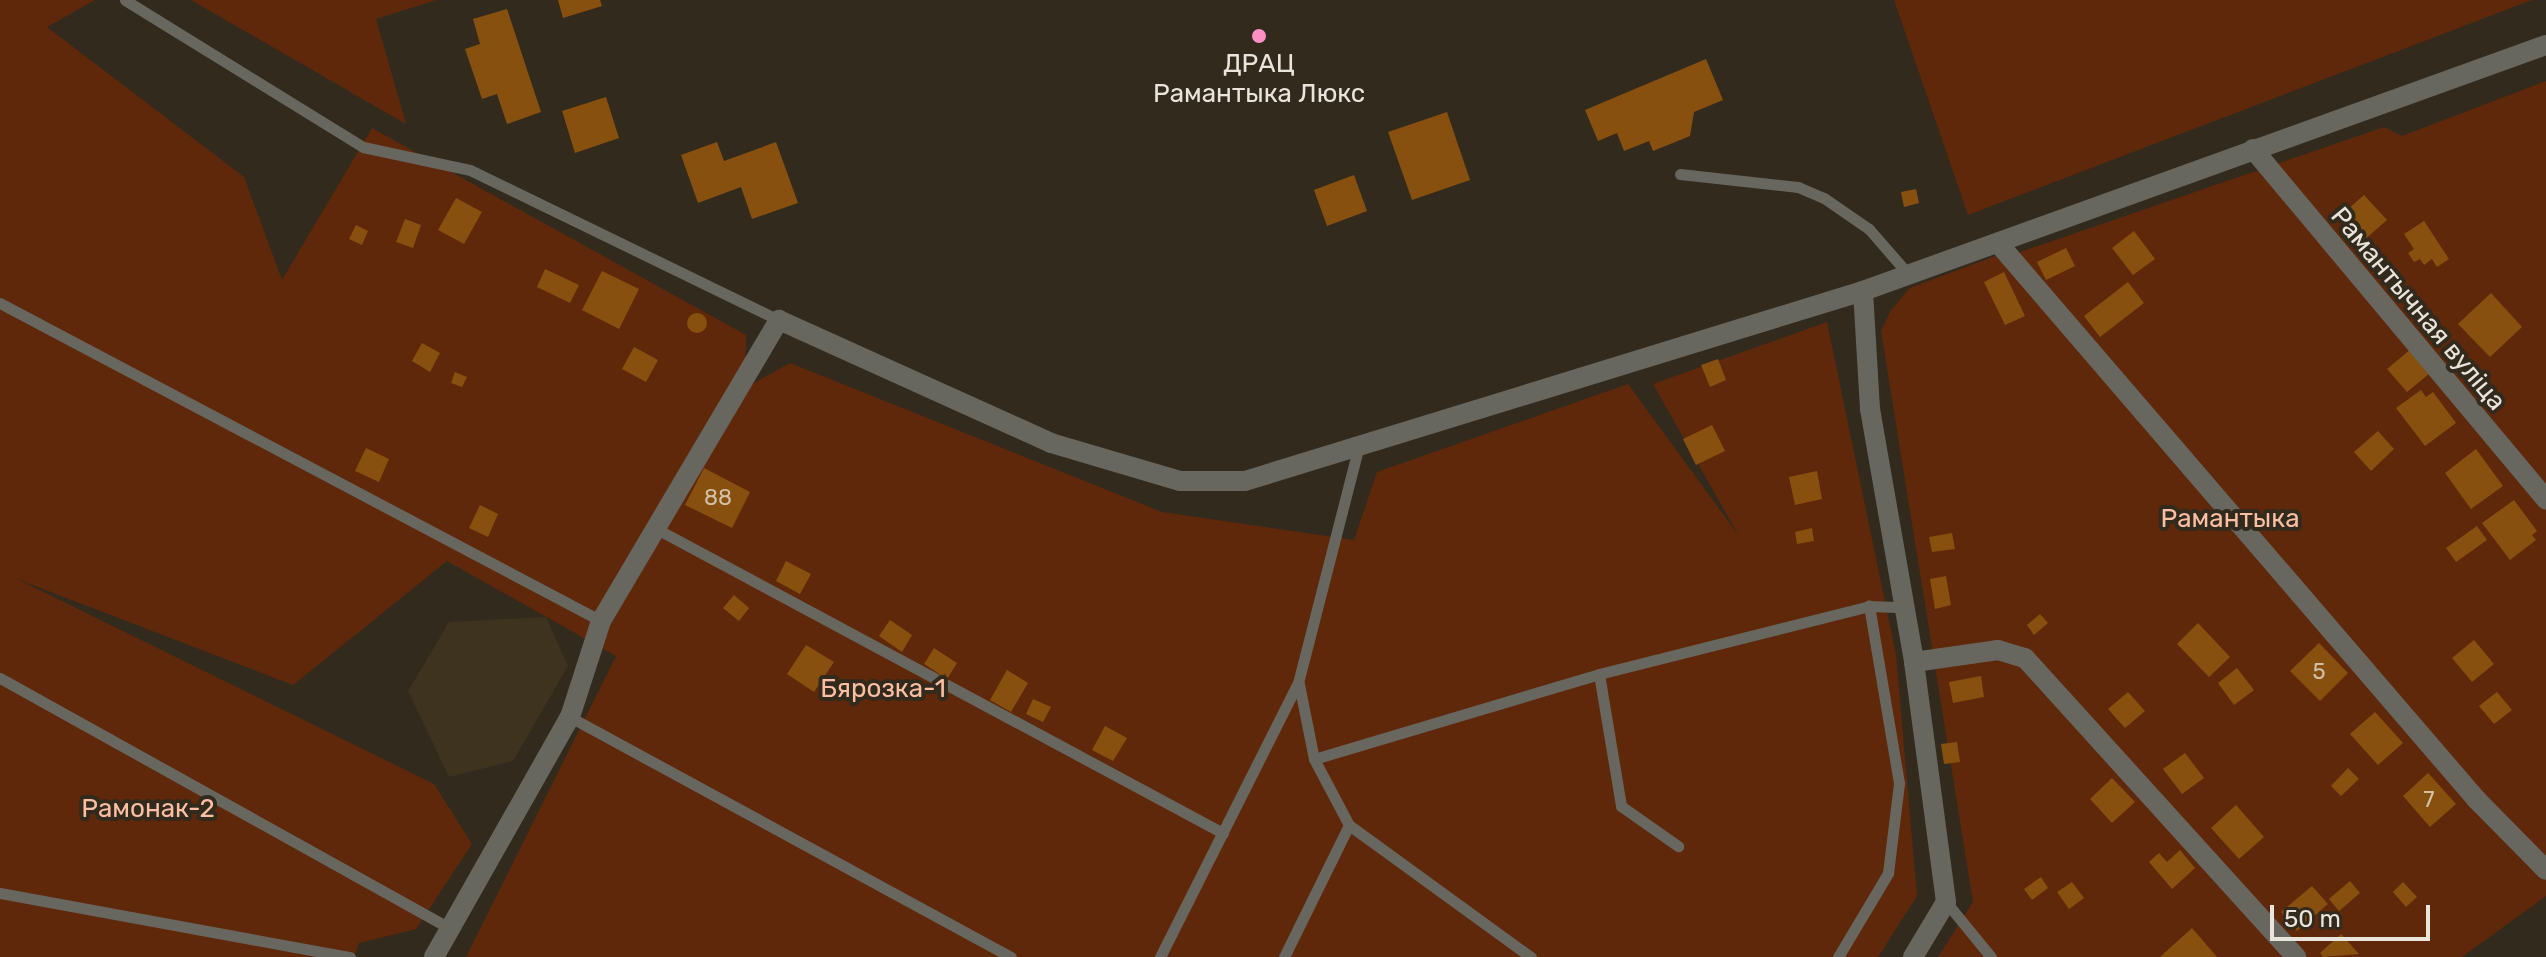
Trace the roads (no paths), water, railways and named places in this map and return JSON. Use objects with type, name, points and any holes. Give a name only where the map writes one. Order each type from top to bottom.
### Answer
[{"type":"street","points":[[434,957],[454,930],[570,717],[601,621],[653,527],[779,320],[1051,443],[1180,481],[1245,481],[1360,442],[1863,291],[2546,45]]},
{"type":"street","name":"Рамантычная вуліца","points":[[2253,149],[2546,500]]},
{"type":"street","points":[[1998,243],[2477,800],[2546,870]]},
{"type":"street","points":[[1863,291],[1870,409],[1914,662],[1946,902],[1913,957]]},
{"type":"street","points":[[1914,662],[1998,650],[2025,658],[2296,957]]},
{"type":"lane","points":[[125,0],[363,147],[470,170],[779,320]]},
{"type":"lane","points":[[1680,174],[1798,187],[1824,198],[1869,229],[1909,275]]},
{"type":"lane","points":[[0,303],[601,621]]},
{"type":"lane","points":[[1160,957],[1298,683],[1360,442]]},
{"type":"lane","points":[[653,527],[1223,833]]},
{"type":"lane","points":[[1314,759],[1599,674],[1869,606],[1903,607]]},
{"type":"lane","points":[[1838,957],[1888,873],[1899,783],[1869,606]]},
{"type":"lane","points":[[1599,674],[1621,806],[1678,846]]},
{"type":"lane","points":[[0,678],[454,930]]},
{"type":"lane","points":[[1298,683],[1314,759],[1349,825],[1531,957]]},
{"type":"lane","points":[[570,717],[1011,957]]},
{"type":"lane","points":[[1284,957],[1349,825]]},
{"type":"lane","points":[[0,893],[350,957]]},
{"type":"lane","points":[[1946,902],[1991,957]]},
{"type":"place","name":"ДРАЦ Рамантыка Люкс","points":[[1259,36]]},
{"type":"park label","name":"Рамантыка","points":[[2230,519]]},
{"type":"park label","name":"Бярозка-1","points":[[883,689]]},
{"type":"park label","name":"Рамонак-2","points":[[148,809]]}]
